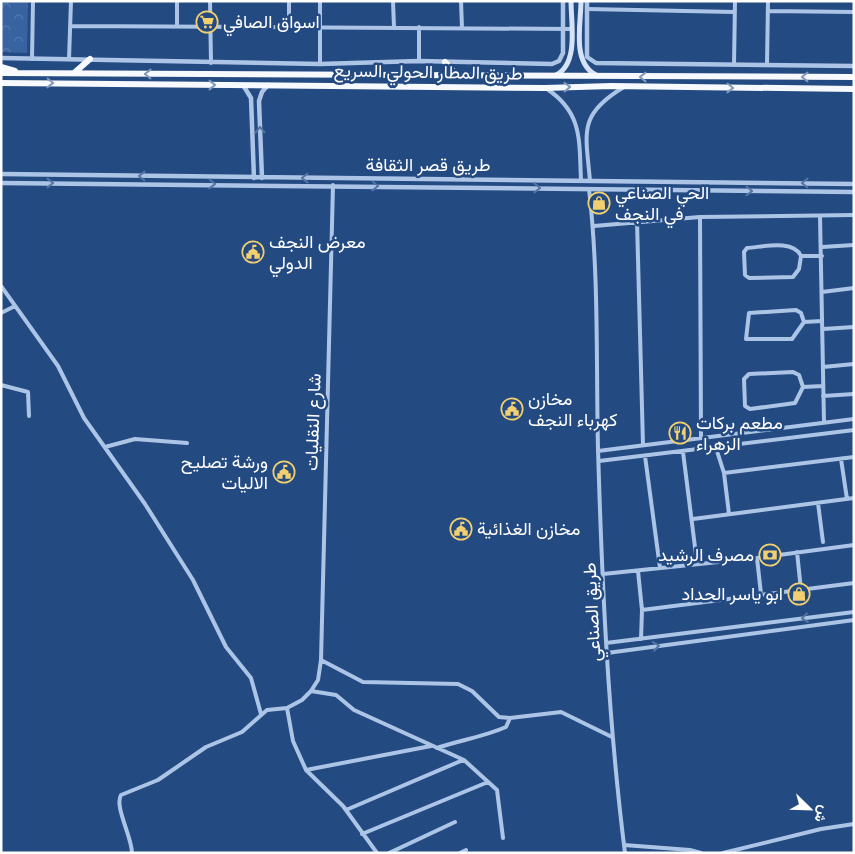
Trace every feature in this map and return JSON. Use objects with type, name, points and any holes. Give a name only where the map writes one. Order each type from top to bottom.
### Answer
[{"type":"highway","points":[[74,73],[90,58]]},
{"type":"highway","points":[[445,62],[457,75]]},
{"type":"highway","points":[[1,67],[34,74]]},
{"type":"highway","name":"طريق المطار الحولي السريع","points":[[1,73],[854,77]]},
{"type":"highway","points":[[272,85],[280,80],[276,74]]},
{"type":"highway","points":[[299,86],[297,79],[302,74]]},
{"type":"highway","name":"طريق المطار الحولي السريع","points":[[1,83],[854,89]]},
{"type":"main road","points":[[554,76],[561,72],[569,63],[571,1]]},
{"type":"main road","points":[[581,1],[585,12],[580,53],[582,62],[591,72],[603,77]]},
{"type":"street","points":[[32,60],[33,1]]},
{"type":"street","points":[[69,59],[72,1]]},
{"type":"street","points":[[177,1],[177,26]]},
{"type":"street","points":[[210,1],[211,63]]},
{"type":"street","points":[[289,1],[289,27]]},
{"type":"street","points":[[320,1],[320,64]]},
{"type":"street","points":[[393,1],[394,27]]},
{"type":"street","points":[[461,1],[462,28]]},
{"type":"street","points":[[1,58],[32,60],[90,58],[211,63],[320,64],[419,61],[554,63],[562,55],[562,1]]},
{"type":"street","points":[[587,1],[585,12],[587,52],[592,62],[600,64],[854,66]]},
{"type":"street","points":[[734,65],[736,1]]},
{"type":"street","points":[[766,65],[768,1]]},
{"type":"street","points":[[768,11],[854,12]]},
{"type":"street","points":[[585,12],[735,12]]},
{"type":"street","points":[[71,26],[571,29]]},
{"type":"street","points":[[419,27],[419,61]]},
{"type":"street","points":[[262,178],[260,97],[272,85]]},
{"type":"street","points":[[243,86],[251,98],[254,178]]},
{"type":"street","points":[[590,181],[586,134],[588,122],[602,104],[627,86]]},
{"type":"street","points":[[545,88],[565,103],[575,119],[581,180]]},
{"type":"street","points":[[251,98],[254,95],[260,97]]},
{"type":"street","name":"طريق قصر الثقافة","points":[[1,174],[854,184]]},
{"type":"street","points":[[514,180],[515,188]]},
{"type":"street","points":[[606,181],[606,189]]},
{"type":"street","name":"طريق قصر الثقافة","points":[[1,182],[854,192]]},
{"type":"street","name":"شارع النقليات","points":[[311,691],[318,680],[321,660],[333,185]]},
{"type":"street","name":"طريق الصناعي","points":[[589,189],[594,226],[598,450],[606,643],[612,737],[625,853]]},
{"type":"street","points":[[594,226],[700,217],[854,215]]},
{"type":"street","points":[[820,216],[824,422]]},
{"type":"street","points":[[700,217],[701,437]]},
{"type":"street","points":[[637,221],[643,446]]},
{"type":"street","points":[[822,247],[854,245]]},
{"type":"street","points":[[790,246],[798,250],[801,256],[799,269],[792,276],[749,278],[745,275],[744,252],[747,248],[790,246]]},
{"type":"street","points":[[801,256],[822,256]]},
{"type":"street","points":[[1,286],[58,366],[84,418],[145,504],[193,580],[226,647],[248,673],[255,689],[261,714]]},
{"type":"street","points":[[822,292],[854,288]]},
{"type":"street","points":[[1,314],[15,306]]},
{"type":"street","points":[[796,310],[801,313],[804,322],[796,336],[786,341],[749,340],[744,337],[748,315],[752,312],[796,310]]},
{"type":"street","points":[[804,322],[822,321]]},
{"type":"street","points":[[823,329],[854,327]]},
{"type":"street","points":[[823,367],[854,364]]},
{"type":"street","points":[[793,372],[799,375],[803,387],[795,403],[750,409],[745,406],[744,379],[749,374],[793,372]]},
{"type":"street","points":[[1,384],[28,392],[28,416]]},
{"type":"street","points":[[803,387],[823,386]]},
{"type":"street","points":[[823,396],[854,394]]},
{"type":"street","points":[[598,450],[854,419]]},
{"type":"street","points":[[599,461],[854,430]]},
{"type":"street","points":[[105,447],[135,439],[186,443]]},
{"type":"street","points":[[716,448],[724,473],[729,514]]},
{"type":"street","points":[[683,452],[698,563]]},
{"type":"street","points":[[645,456],[660,568]]},
{"type":"street","points":[[724,473],[854,457]]},
{"type":"street","points":[[841,459],[847,499]]},
{"type":"street","points":[[693,519],[854,498]]},
{"type":"street","points":[[818,503],[823,542]]},
{"type":"street","points":[[603,574],[756,558],[854,545]]},
{"type":"street","points":[[797,552],[801,590]]},
{"type":"street","points":[[756,558],[761,594]]},
{"type":"street","points":[[638,571],[642,610],[641,639]]},
{"type":"street","points":[[642,610],[854,583]]},
{"type":"street","points":[[606,643],[854,612]]},
{"type":"street","points":[[823,616],[823,624]]},
{"type":"street","points":[[608,652],[854,620]]},
{"type":"street","points":[[709,630],[710,639]]},
{"type":"street","points":[[321,660],[351,677],[370,683],[458,684],[472,691],[494,714],[510,718],[561,712],[612,737]]},
{"type":"street","points":[[132,853],[131,838],[118,803],[121,795],[158,780],[206,747],[242,732],[261,714],[271,709],[287,708],[302,700],[311,691],[336,695],[354,710],[464,760],[497,790],[503,838]]},
{"type":"street","points":[[287,708],[293,741],[306,770],[346,810],[377,853]]},
{"type":"street","points":[[437,748],[458,741],[484,737],[506,727],[510,718]]},
{"type":"street","points":[[306,770],[432,746]]},
{"type":"street","points":[[346,810],[464,760]]},
{"type":"street","points":[[362,834],[488,782]]},
{"type":"street","points":[[389,853],[455,822]]},
{"type":"street","points":[[723,853],[821,829],[854,824]]},
{"type":"street","points":[[624,845],[690,850],[701,853]]},
{"type":"street","points":[[460,853],[466,850]]},
{"type":"green space","points":[[1,1],[28,1],[27,53],[1,52]]},
{"type":"place","name":"اسواق الصافي","points":[[207,22]]},
{"type":"place","name":"الحي الصناعي في النجف","points":[[599,203]]},
{"type":"place","name":"معرض النجف الدولي","points":[[253,252]]},
{"type":"place","name":"مخازن كهرباء النجف","points":[[512,409]]},
{"type":"place","name":"مطعم بركات الزهراء","points":[[680,433]]},
{"type":"place","name":"ورشة تصليح الاليات","points":[[284,472]]},
{"type":"place","name":"مخازن الغذائية","points":[[461,529]]},
{"type":"place","name":"مصرف الرشيد","points":[[770,555]]},
{"type":"place","name":"ابو ياسر الحداد","points":[[799,594]]}]
